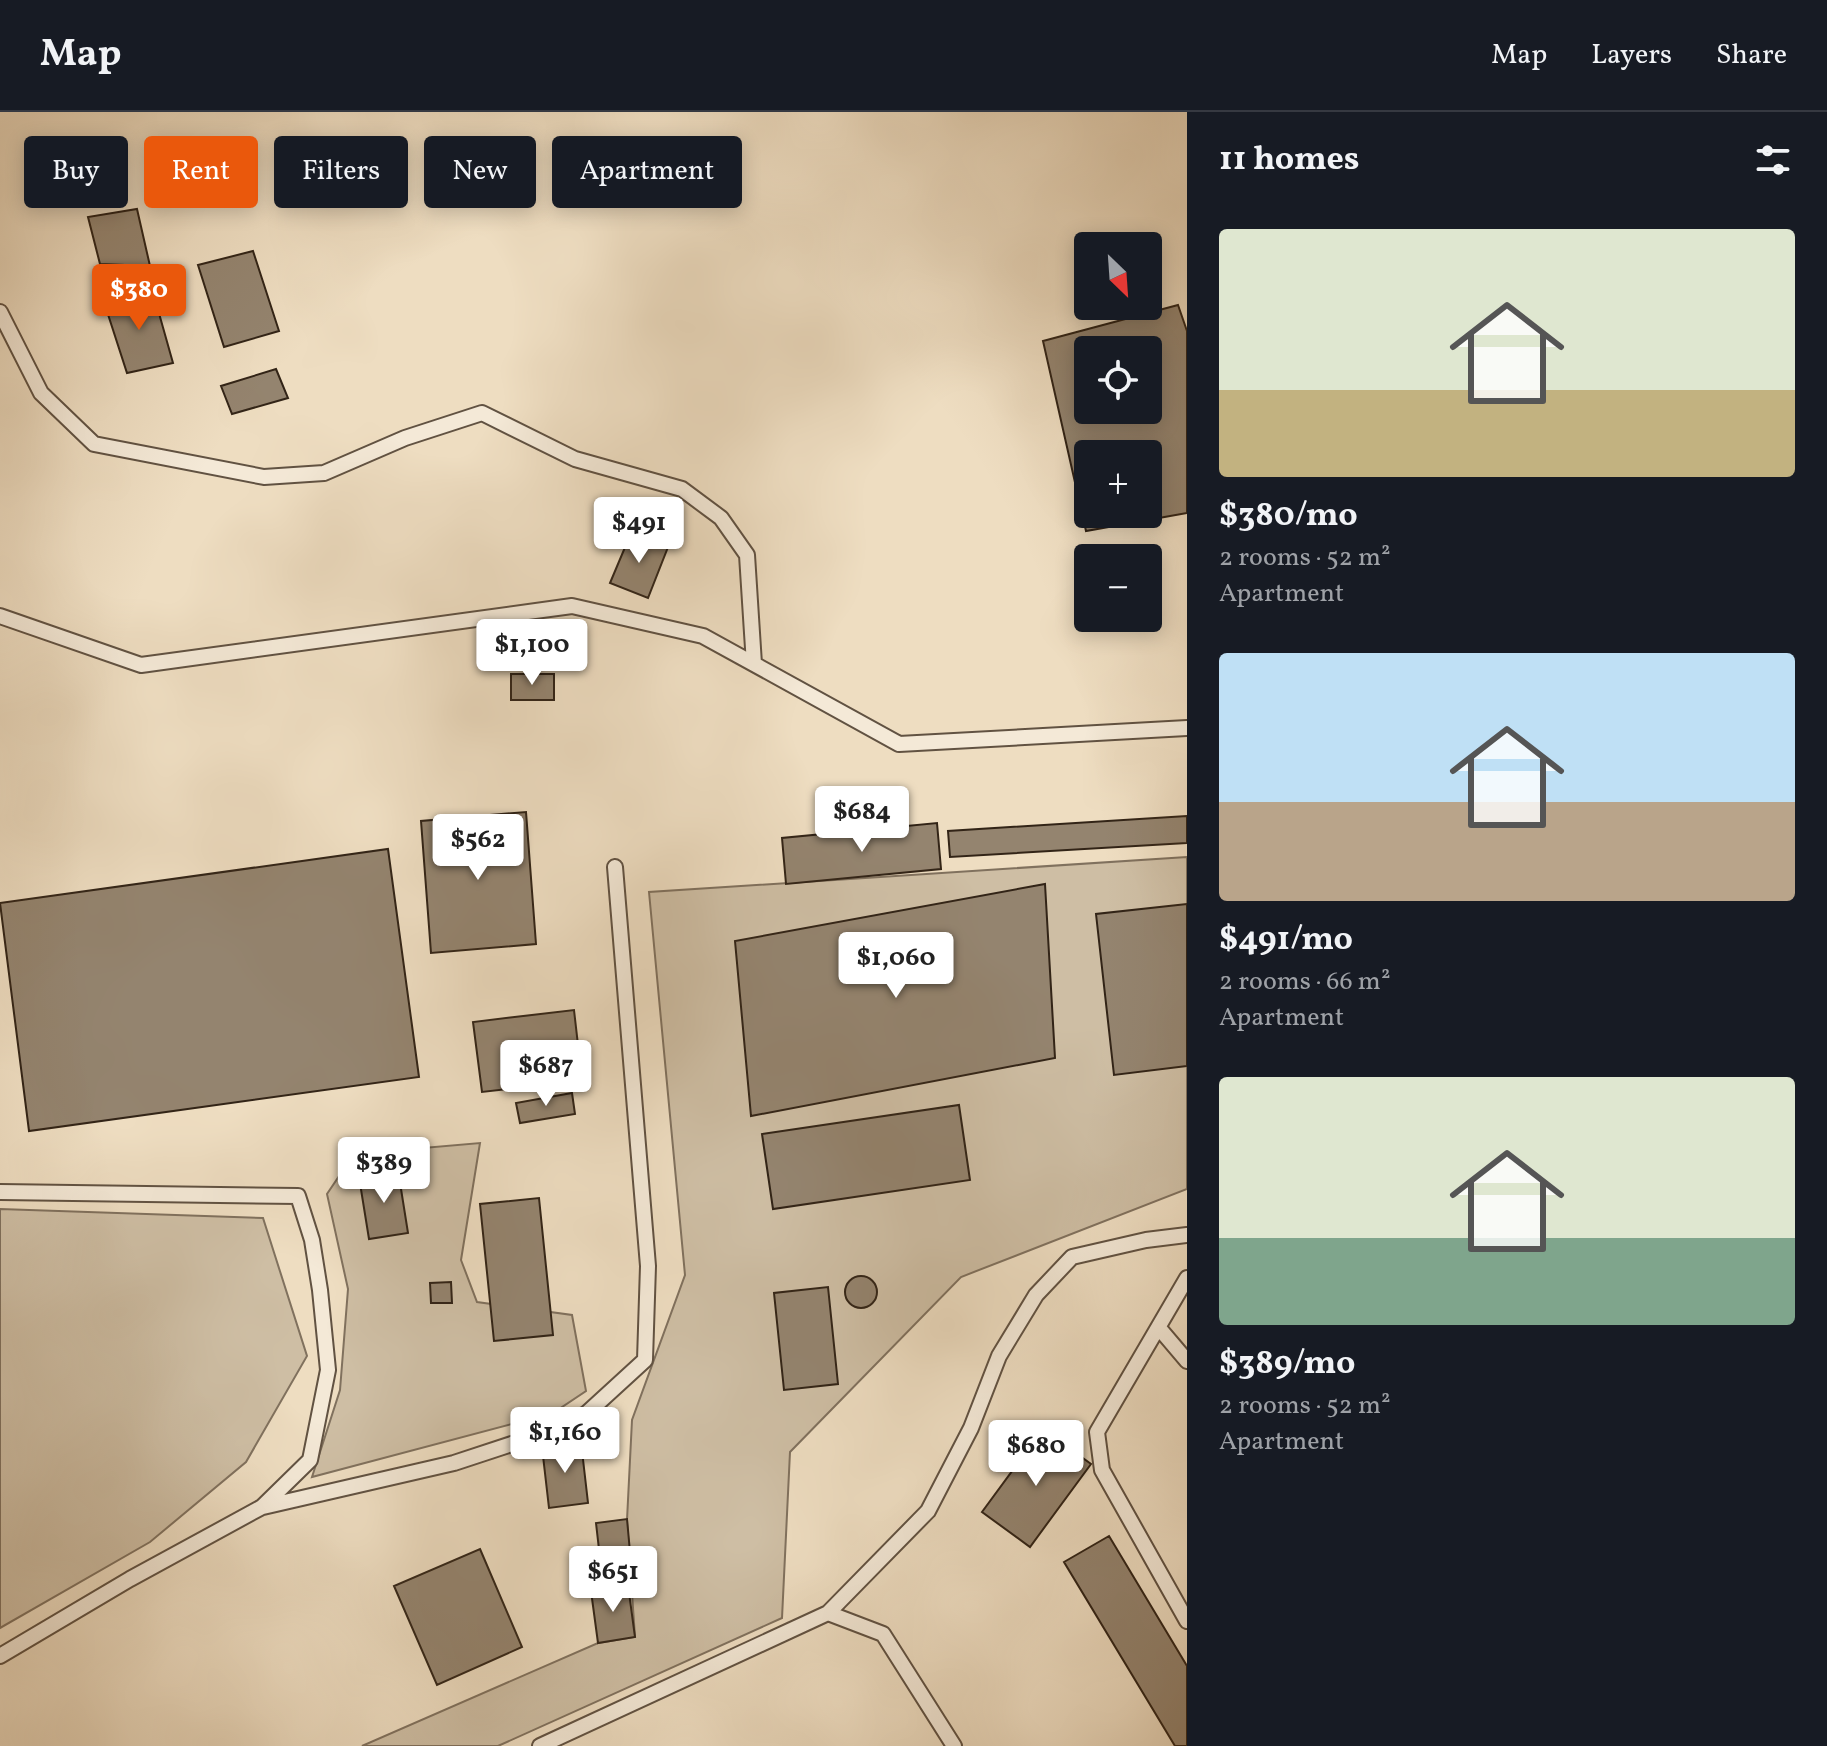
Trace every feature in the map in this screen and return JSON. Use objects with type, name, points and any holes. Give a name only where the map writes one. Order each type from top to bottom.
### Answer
[{"type":"lane","points":[[0,312],[41,393],[94,444],[264,477],[324,473],[405,438],[482,413],[575,459],[682,489],[721,518],[747,555],[754,664]]},
{"type":"lane","points":[[0,616],[141,665],[572,606],[703,636],[899,744],[1187,728]]},
{"type":"lane","points":[[0,1656],[130,1579],[262,1507],[454,1463],[539,1435],[586,1414],[645,1360],[648,1266],[615,867]]},
{"type":"lane","points":[[0,1192],[298,1196],[314,1253],[328,1370],[310,1460],[262,1507]]},
{"type":"lane","points":[[540,1746],[828,1613],[928,1511],[971,1428],[999,1356],[1036,1295],[1072,1257],[1146,1240],[1187,1235]]},
{"type":"lane","points":[[1187,1278],[1097,1432],[1102,1470],[1187,1621]]},
{"type":"lane","points":[[1159,1328],[1187,1361]]},
{"type":"lane","points":[[828,1613],[883,1634],[954,1746]]},
{"type":"shaded area","points":[[1187,857],[1187,1189],[961,1277],[790,1452],[782,1618],[498,1746],[362,1746],[598,1643],[635,1637],[627,1520],[632,1420],[685,1275],[649,892]]},
{"type":"shaded area","points":[[480,1143],[461,1260],[477,1302],[572,1315],[586,1391],[553,1413],[312,1477],[340,1390],[348,1289],[327,1194],[354,1154]]},
{"type":"shaded area","points":[[0,1209],[263,1218],[307,1356],[246,1462],[150,1542],[0,1628]]},
{"type":"building","points":[[137,209],[150,266],[100,264],[88,217]]},
{"type":"building","points":[[253,251],[279,331],[224,347],[198,265]]},
{"type":"building","points":[[153,292],[173,363],[127,373],[104,302]]},
{"type":"building","points":[[1178,305],[1187,331],[1187,513],[1162,517],[1162,440],[1074,440],[1074,478],[1043,341],[1122,320],[1162,320],[1162,309]]},
{"type":"building","points":[[276,369],[288,398],[232,414],[221,386]]},
{"type":"building","points":[[631,533],[668,547],[648,598],[610,583]]},
{"type":"building","points":[[511,674],[554,674],[554,700],[511,700]]},
{"type":"building","points":[[526,812],[536,944],[431,953],[421,821]]},
{"type":"building","points":[[1187,816],[1187,843],[950,857],[948,831]]},
{"type":"building","points":[[937,823],[941,869],[786,884],[782,838]]},
{"type":"building","points":[[388,849],[419,1077],[29,1131],[0,903]]},
{"type":"building","points":[[1045,884],[1055,1058],[751,1116],[735,941]]},
{"type":"building","points":[[1187,904],[1187,1066],[1114,1075],[1096,914]]},
{"type":"building","points":[[574,1010],[582,1080],[482,1092],[473,1022]]},
{"type":"building","points":[[572,1093],[575,1114],[520,1123],[516,1103]]},
{"type":"building","points":[[959,1105],[970,1180],[773,1209],[762,1134]]},
{"type":"building","points":[[398,1170],[408,1233],[369,1239],[359,1177]]},
{"type":"building","points":[[539,1198],[553,1335],[494,1341],[480,1204]]},
{"type":"building","points":[[861,1276],[872,1281],[877,1292],[872,1303],[861,1308],[850,1303],[845,1292],[850,1281]]},
{"type":"building","points":[[451,1282],[452,1303],[431,1303],[430,1283]]},
{"type":"building","points":[[828,1287],[838,1384],[784,1390],[774,1293]]},
{"type":"building","points":[[1043,1429],[1091,1464],[1030,1547],[982,1512]]},
{"type":"building","points":[[581,1442],[588,1503],[549,1508],[542,1447]]},
{"type":"building","points":[[627,1519],[632,1574],[602,1576],[596,1523]]},
{"type":"building","points":[[1109,1536],[1187,1666],[1187,1746],[1175,1746],[1064,1562]]},
{"type":"building","points":[[480,1549],[522,1647],[437,1685],[394,1586]]},
{"type":"building","points":[[595,1563],[597,1587],[577,1589],[574,1566]]},
{"type":"building","points":[[628,1585],[635,1637],[598,1643],[591,1591]]}]
